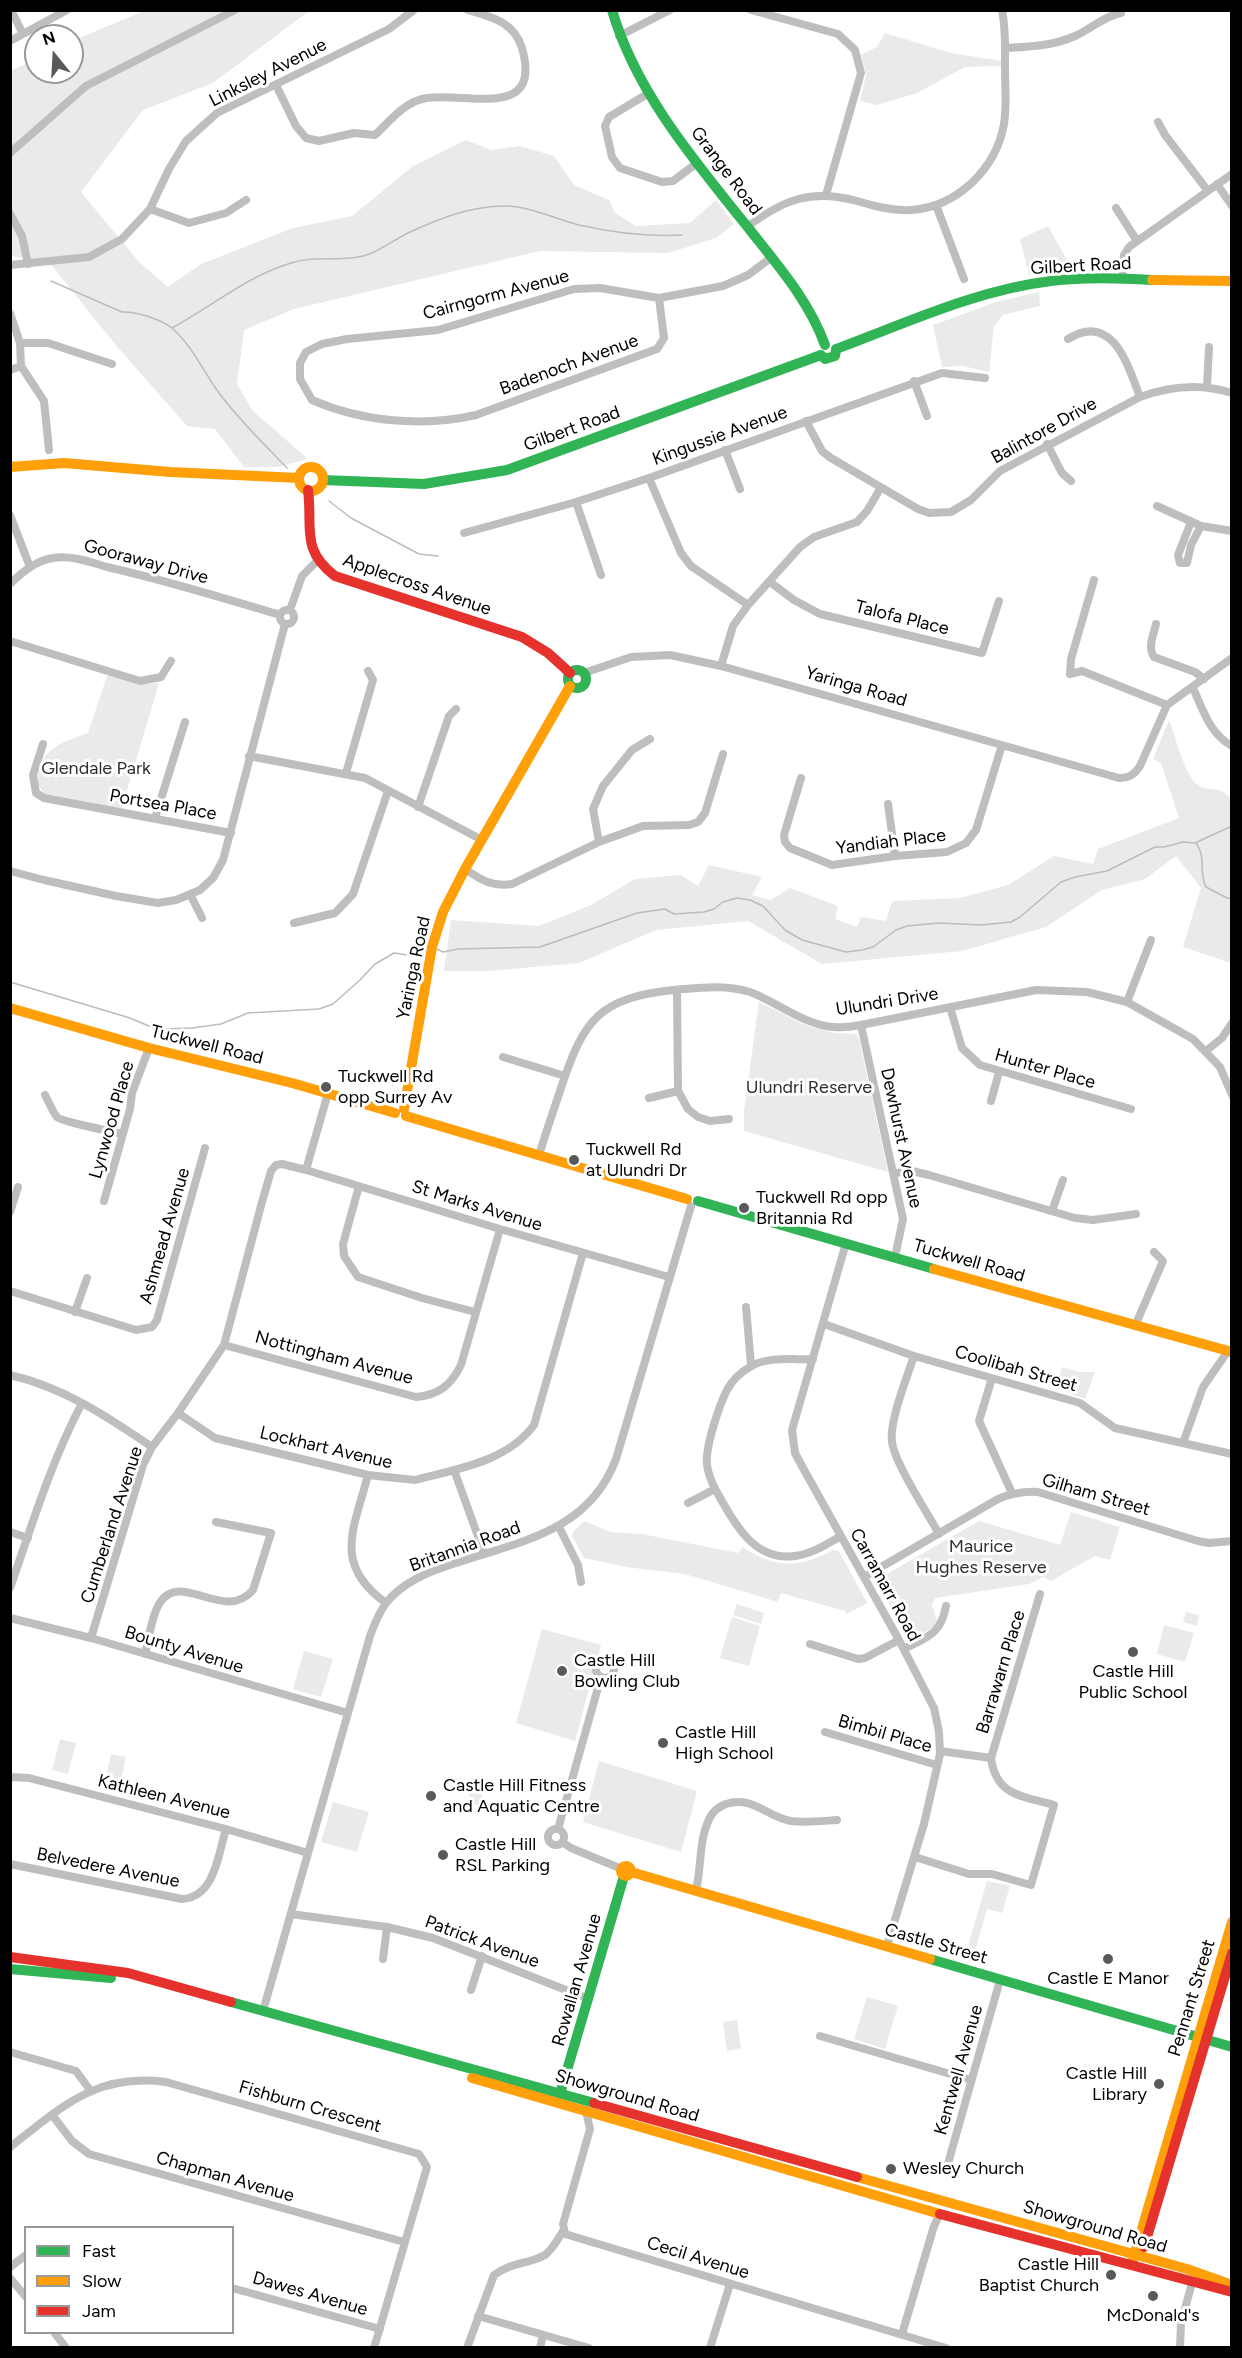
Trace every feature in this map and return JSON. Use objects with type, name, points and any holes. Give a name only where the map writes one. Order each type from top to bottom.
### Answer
[{"type":"main road","name":"Grange Road","points":[[612,10],[619,36],[634,69],[649,93],[697,163],[772,257],[807,306],[827,350]]},
{"type":"main road","name":"Gilbert Road","points":[[323,480],[424,484],[498,472],[827,350],[1012,288],[1050,281],[1122,278],[1200,283],[1232,281]]},
{"type":"main road","points":[[10,467],[35,463],[67,462],[154,471],[299,478]]},
{"type":"main road","points":[[308,467],[318,469],[323,480],[318,488],[308,490],[302,487],[299,478],[302,471],[308,467]]},
{"type":"main road","name":"Applecross Avenue","points":[[308,490],[309,541],[317,561],[335,576],[522,637],[541,648],[570,673]]},
{"type":"main road","points":[[574,670],[584,673],[585,683],[580,688],[570,686],[568,682],[570,673],[574,670]]},
{"type":"main road","name":"Yaringa Road","points":[[402,1113],[437,928],[465,869],[570,686]]},
{"type":"main road","name":"Tuckwell Road","points":[[10,1008],[149,1048],[402,1113],[692,1202],[1230,1351]]},
{"type":"main road","name":"Castle Street","points":[[626,1872],[696,1890],[1232,2047]]},
{"type":"main road","name":"Rowallan Avenue","points":[[559,2099],[626,1872]]},
{"type":"main road","name":"Pennant Street","points":[[1136,2262],[1201,2039],[1232,1922]]},
{"type":"main road","name":"Pennant Street","points":[[1136,2262],[1144,2217],[1201,2039],[1232,1953]]},
{"type":"main road","name":"Showground Road","points":[[10,1957],[128,1973],[264,2011],[559,2099],[609,2118],[940,2214],[1136,2262],[1187,2269],[1231,2291]]},
{"type":"main road","name":"Showground Road","points":[[10,1969],[109,1978],[148,1985],[1089,2242],[1192,2283],[1231,2291]]},
{"type":"main road","points":[[924,2196],[933,2203],[940,2214]]},
{"type":"main road","points":[[1089,2242],[1117,2246],[1125,2244],[1136,2236],[1144,2217]]},
{"type":"street","points":[[11,10],[23,34]]},
{"type":"street","points":[[10,41],[67,10]]},
{"type":"street","points":[[10,153],[86,86],[235,10]]},
{"type":"street","name":"Linksley Avenue","points":[[10,265],[89,257],[122,239],[150,209],[176,155],[201,126],[217,113],[389,29],[414,10]]},
{"type":"street","points":[[276,85],[296,126],[306,138],[319,141],[354,133],[375,135],[405,106],[426,98],[500,99],[516,92],[525,79],[524,57],[519,40],[504,22],[468,10]]},
{"type":"street","points":[[619,36],[670,10]]},
{"type":"street","points":[[751,10],[838,34],[855,50],[861,74],[826,195]]},
{"type":"street","points":[[747,227],[768,211],[790,201],[826,195],[896,210],[910,210],[936,205],[960,193],[989,163],[999,144],[1004,123],[1005,48],[1002,10]]},
{"type":"street","points":[[1005,48],[1038,46],[1074,37],[1112,14],[1121,13]]},
{"type":"street","points":[[649,93],[609,117],[605,126],[612,157],[620,168],[662,182],[673,181],[697,163]]},
{"type":"street","points":[[1158,122],[1165,135],[1208,191]]},
{"type":"street","points":[[1122,278],[1124,255],[1129,247],[1232,174]]},
{"type":"street","points":[[1217,184],[1232,206]]},
{"type":"street","points":[[150,209],[189,223],[226,213],[246,200]]},
{"type":"street","points":[[936,205],[964,279]]},
{"type":"street","points":[[1116,208],[1137,241]]},
{"type":"street","points":[[10,214],[22,236],[28,264]]},
{"type":"street","name":"Cairngorm Avenue","points":[[378,419],[311,398],[300,375],[300,363],[306,352],[346,339],[449,327],[573,289],[600,288],[659,298],[731,284],[748,275],[772,257]]},
{"type":"street","name":"Badenoch Avenue","points":[[378,419],[449,421],[476,416],[657,349],[664,338],[659,298]]},
{"type":"street","points":[[10,312],[21,343],[21,366],[44,401],[49,450]]},
{"type":"street","points":[[1068,339],[1080,333],[1087,333],[1109,338],[1118,345],[1140,397]]},
{"type":"street","points":[[21,343],[48,344],[112,364]]},
{"type":"street","points":[[1207,387],[1209,347]]},
{"type":"street","points":[[10,370],[21,366]]},
{"type":"street","name":"Kingussie Avenue","points":[[464,533],[576,502],[650,478],[914,381],[950,372],[985,378]]},
{"type":"street","points":[[914,381],[927,416]]},
{"type":"street","name":"Balintore Drive","points":[[806,421],[822,452],[880,489],[929,513],[951,512],[971,500],[1000,471],[1047,444],[1140,397],[1177,387],[1207,387],[1232,393]]},
{"type":"street","points":[[1047,444],[1062,473],[1071,481]]},
{"type":"street","points":[[725,450],[740,489]]},
{"type":"street","points":[[650,478],[674,537],[691,566],[748,605]]},
{"type":"street","points":[[721,666],[733,626],[748,605],[800,547],[814,537],[857,522],[867,511],[880,489]]},
{"type":"street","points":[[576,502],[601,576]]},
{"type":"street","points":[[1157,506],[1191,522],[1232,531]]},
{"type":"street","points":[[10,515],[30,567]]},
{"type":"street","points":[[1191,522],[1178,555],[1180,563],[1187,563],[1191,545],[1200,525]]},
{"type":"street","name":"Gooraway Drive","points":[[10,584],[20,573],[30,567],[51,558],[66,557],[146,576],[280,615]]},
{"type":"street","points":[[290,610],[302,576],[317,561]]},
{"type":"street","points":[[1094,580],[1071,659],[1070,674],[1082,671],[1167,705],[1232,658]]},
{"type":"street","name":"Talofa Place","points":[[770,582],[794,600],[820,614],[982,653],[999,601]]},
{"type":"street","points":[[285,610],[290,610],[294,615],[294,621],[285,624],[280,620],[280,615],[285,610]]},
{"type":"street","points":[[10,871],[116,896],[158,903],[176,900],[200,890],[213,878],[223,860],[285,624]]},
{"type":"street","points":[[1156,624],[1150,646],[1154,657],[1195,672],[1204,679]]},
{"type":"street","points":[[10,641],[140,681],[161,677],[171,661]]},
{"type":"street","name":"Yaringa Road","points":[[584,673],[631,657],[670,655],[721,666],[1119,778],[1128,778],[1135,774],[1167,705]]},
{"type":"street","points":[[346,773],[373,680],[368,671]]},
{"type":"street","points":[[1193,688],[1219,740],[1232,746]]},
{"type":"street","points":[[418,807],[449,717],[456,709]]},
{"type":"street","points":[[155,818],[185,722]]},
{"type":"street","points":[[599,842],[592,809],[603,786],[632,750],[650,739]]},
{"type":"street","name":"Portsea Place","points":[[43,744],[33,775],[36,793],[44,798],[231,833]]},
{"type":"street","name":"Yandiah Place","points":[[801,778],[784,835],[785,842],[790,848],[832,866],[895,856],[947,852],[966,843],[976,830],[1002,745]]},
{"type":"street","points":[[465,869],[487,883],[501,886],[512,884],[599,842],[643,826],[689,825],[698,822],[705,813],[723,754]]},
{"type":"street","points":[[249,756],[365,778],[482,840]]},
{"type":"street","points":[[294,923],[335,913],[353,894],[388,791]]},
{"type":"street","points":[[888,804],[895,856]]},
{"type":"street","points":[[190,894],[202,918]]},
{"type":"street","points":[[1127,1002],[1151,940]]},
{"type":"street","name":"Ulundri Drive","points":[[539,1155],[580,1037],[599,1014],[610,1006],[633,996],[716,986],[740,989],[803,1018],[833,1027],[861,1025],[1021,992],[1050,989],[1087,992],[1127,1002],[1188,1036],[1206,1051],[1223,1073],[1232,1095]]},
{"type":"street","points":[[677,990],[678,1091],[688,1109],[698,1117],[710,1121],[729,1119]]},
{"type":"street","name":"Hunter Place","points":[[950,1008],[962,1048],[980,1065],[1131,1109]]},
{"type":"street","points":[[1206,1051],[1222,1038],[1232,1023]]},
{"type":"street","name":"Dewhurst Avenue","points":[[861,1025],[903,1219],[895,1257]]},
{"type":"street","name":"Lynwood Place","points":[[104,1201],[132,1093],[149,1048]]},
{"type":"street","points":[[503,1057],[565,1076]]},
{"type":"street","points":[[991,1101],[999,1072]]},
{"type":"street","points":[[649,1098],[678,1091]]},
{"type":"street","points":[[306,1170],[328,1093]]},
{"type":"street","points":[[45,1095],[57,1118],[123,1134]]},
{"type":"street","name":"Ashmead Avenue","points":[[10,1291],[136,1330],[152,1327],[157,1320],[205,1148]]},
{"type":"street","name":"St Marks Avenue","points":[[277,1164],[306,1170],[669,1277]]},
{"type":"street","name":"Cumberland Avenue","points":[[91,1638],[143,1466],[152,1447],[224,1345],[262,1202],[272,1171],[277,1164]]},
{"type":"street","points":[[894,1174],[908,1170],[1052,1211],[1093,1220],[1136,1214]]},
{"type":"street","points":[[1052,1211],[1063,1180]]},
{"type":"street","points":[[359,1186],[343,1244],[344,1256],[358,1277],[475,1312]]},
{"type":"street","points":[[10,1212],[18,1187]]},
{"type":"street","name":"Britannia Road","points":[[264,2011],[370,1636],[386,1603],[420,1576],[559,1527],[596,1497],[613,1467],[692,1202]]},
{"type":"street","name":"Nottingham Avenue","points":[[224,1345],[416,1397],[439,1392],[454,1380],[461,1365],[500,1229]]},
{"type":"street","name":"Carramarr Road","points":[[846,1243],[792,1430],[792,1442],[799,1460],[904,1649],[934,1708],[940,1751],[915,1857],[887,1946]]},
{"type":"street","name":"Lockhart Avenue","points":[[178,1413],[215,1438],[368,1475],[415,1480],[454,1470],[512,1448],[534,1425],[583,1252]]},
{"type":"street","points":[[1135,1326],[1163,1261],[1154,1252]]},
{"type":"street","points":[[75,1312],[87,1278]]},
{"type":"street","points":[[746,1307],[751,1365]]},
{"type":"street","name":"Coolibah Street","points":[[824,1324],[914,1356],[1080,1403],[1115,1428],[1232,1454]]},
{"type":"street","points":[[1183,1443],[1203,1387],[1230,1351]]},
{"type":"street","points":[[914,1356],[892,1428],[892,1443],[897,1459],[939,1534]]},
{"type":"street","points":[[813,1359],[772,1361],[751,1365],[735,1378],[728,1389],[709,1448],[707,1463],[715,1489],[741,1533],[759,1548],[775,1555],[794,1557],[808,1553],[841,1536]]},
{"type":"street","points":[[10,1375],[62,1392],[152,1447]]},
{"type":"street","points":[[864,1578],[1012,1492],[980,1421],[992,1378]]},
{"type":"street","points":[[10,1588],[63,1439],[82,1403]]},
{"type":"street","points":[[454,1470],[484,1553]]},
{"type":"street","points":[[368,1475],[351,1540],[351,1559],[364,1584],[386,1603]]},
{"type":"street","points":[[688,1503],[715,1489]]},
{"type":"street","name":"Gilham Street","points":[[1012,1492],[1038,1492],[1198,1541],[1209,1543],[1232,1541]]},
{"type":"street","points":[[145,1654],[158,1605],[167,1596],[183,1591],[229,1603],[237,1602],[253,1590],[271,1533],[216,1522]]},
{"type":"street","points":[[559,1527],[578,1565],[581,1582]]},
{"type":"street","points":[[10,1532],[28,1538]]},
{"type":"street","points":[[342,1562],[351,1559]]},
{"type":"street","name":"Barrawarn Place","points":[[991,1758],[1040,1594]]},
{"type":"street","points":[[904,1649],[938,1629],[944,1618],[946,1606]]},
{"type":"street","name":"Bounty Avenue","points":[[10,1618],[91,1638],[348,1713]]},
{"type":"street","points":[[810,1644],[858,1659],[865,1658],[899,1640]]},
{"type":"street","points":[[558,1829],[601,1677]]},
{"type":"street","name":"Bimbil Place","points":[[825,1732],[937,1765]]},
{"type":"street","points":[[915,1857],[969,1874],[992,1874],[1031,1885],[1053,1805],[1003,1788],[995,1778],[991,1758],[940,1751]]},
{"type":"street","name":"Kathleen Avenue","points":[[10,1777],[29,1778],[226,1829],[308,1853]]},
{"type":"street","points":[[696,1890],[700,1873],[700,1855],[706,1831],[712,1813],[721,1806],[743,1801],[791,1821],[837,1820]]},
{"type":"street","name":"Belvedere Avenue","points":[[10,1864],[189,1899],[201,1894],[209,1884],[226,1829]]},
{"type":"street","points":[[558,1829],[564,1834],[562,1842],[555,1845],[548,1839],[550,1831],[558,1829]]},
{"type":"street","name":"Castle Street","points":[[562,1842],[626,1872]]},
{"type":"street","name":"Patrick Avenue","points":[[291,1914],[387,1927],[433,1938],[589,1998]]},
{"type":"street","points":[[383,1959],[387,1927]]},
{"type":"street","points":[[471,1990],[482,1956]]},
{"type":"street","name":"Kentwell Avenue","points":[[947,2167],[1000,1980]]},
{"type":"street","points":[[820,2036],[971,2080]]},
{"type":"street","points":[[10,2052],[76,2071],[90,2090]]},
{"type":"street","name":"Fishburn Crescent","points":[[10,2147],[68,2103],[90,2090],[135,2080],[166,2082],[419,2154],[426,2167],[374,2348]]},
{"type":"street","points":[[467,2348],[494,2275],[505,2268],[545,2254],[552,2249],[563,2231],[590,2129],[586,2111]]},
{"type":"street","name":"Chapman Avenue","points":[[53,2116],[72,2141],[89,2154],[404,2242]]},
{"type":"street","points":[[590,2129],[599,2120],[609,2118]]},
{"type":"street","points":[[929,2210],[934,2226]]},
{"type":"street","points":[[902,2334],[934,2226],[940,2214]]},
{"type":"street","name":"Cecil Avenue","points":[[563,2231],[572,2236],[946,2348]]},
{"type":"street","points":[[10,2266],[24,2256]]},
{"type":"street","points":[[10,2278],[24,2295]]},
{"type":"street","points":[[1180,2348],[1181,2323],[1192,2283]]},
{"type":"street","points":[[710,2348],[730,2284]]},
{"type":"street","name":"Dawes Avenue","points":[[234,2289],[380,2329]]},
{"type":"street","points":[[478,2316],[589,2348]]},
{"type":"street","points":[[56,2334],[66,2348]]},
{"type":"street","points":[[540,2348],[543,2335]]},
{"type":"green space","points":[[144,11],[309,11],[213,83],[143,110],[81,192],[140,263],[168,287],[201,264],[293,228],[352,216],[413,166],[466,140],[491,150],[520,146],[554,156],[574,185],[609,200],[615,213],[636,226],[690,223],[716,200],[734,224],[716,238],[668,253],[540,251],[294,309],[244,330],[237,384],[252,410],[308,459],[278,467],[244,467],[215,429],[187,426],[114,343],[49,262],[11,256],[10,71],[24,65],[24,84],[84,84],[84,36]]},
{"type":"green space","points":[[885,33],[951,53],[1001,61],[1001,66],[965,67],[917,93],[877,105],[860,101],[866,75],[861,55],[877,47]]},
{"type":"green space","points":[[1048,226],[1072,269],[1029,275],[1020,239]]},
{"type":"green space","points":[[1039,292],[1040,306],[1003,315],[994,326],[989,372],[963,366],[942,367],[933,325],[996,302]]},
{"type":"green space","name":"Glendale Park","points":[[108,673],[141,684],[159,683],[121,810],[46,796],[38,785],[41,763],[52,749],[88,733]]},
{"type":"green space","points":[[1169,720],[1193,781],[1202,787],[1227,794],[1231,799],[1231,963],[1183,947],[1201,888],[1176,856],[1145,879],[1102,890],[1046,927],[962,951],[822,964],[748,921],[656,930],[579,963],[488,971],[444,971],[451,920],[539,926],[591,905],[635,879],[681,875],[698,886],[709,865],[762,877],[752,895],[771,900],[790,888],[838,906],[835,919],[857,927],[861,917],[886,921],[892,901],[960,898],[1008,885],[1054,856],[1093,864],[1098,849],[1179,818],[1161,763],[1153,759]]},
{"type":"green space","name":"Ulundri Reserve","points":[[759,1002],[805,1025],[835,1033],[856,1034],[888,1172],[744,1131],[744,1111]]},
{"type":"green space","points":[[1062,1367],[1079,1372],[1095,1372],[1085,1399],[1056,1388]]},
{"type":"green space","name":"Maurice Hughes Reserve","points":[[1071,1512],[1120,1527],[1110,1560],[1095,1556],[1051,1581],[1043,1577],[1029,1584],[935,1598],[932,1605],[937,1620],[936,1625],[915,1639],[908,1637],[878,1584],[880,1578],[979,1521],[1060,1545]]},
{"type":"green space","points":[[585,1521],[610,1532],[642,1534],[738,1553],[743,1547],[766,1559],[788,1564],[810,1560],[833,1550],[839,1551],[867,1603],[847,1614],[845,1611],[781,1593],[778,1602],[685,1574],[626,1567],[584,1558],[572,1536],[574,1530]]},
{"type":"green space","points":[[737,1604],[764,1613],[761,1624],[733,1615]]},
{"type":"green space","points":[[1186,1612],[1199,1615],[1197,1626],[1183,1622]]},
{"type":"green space","points":[[732,1617],[760,1626],[749,1666],[720,1658]]},
{"type":"green space","points":[[1164,1625],[1194,1633],[1185,1662],[1157,1654]]},
{"type":"green space","name":"Castle Hill Bowling Club","points":[[542,1629],[601,1645],[575,1741],[516,1723]]},
{"type":"green space","points":[[304,1651],[333,1659],[321,1697],[293,1689]]},
{"type":"green space","points":[[60,1739],[76,1743],[68,1774],[52,1770]]},
{"type":"green space","points":[[111,1754],[126,1757],[120,1785],[105,1782]]},
{"type":"green space","points":[[599,1761],[697,1791],[681,1852],[583,1822]]},
{"type":"green space","points":[[470,1789],[483,1792],[479,1806],[468,1802]]},
{"type":"green space","points":[[333,1802],[369,1812],[357,1852],[321,1842]]},
{"type":"green space","points":[[987,1881],[1010,1886],[1002,1913],[987,1909],[972,1962],[964,1960]]},
{"type":"green space","points":[[867,1997],[898,2006],[885,2049],[854,2039]]},
{"type":"green space","points":[[737,2020],[741,2048],[727,2051],[723,2022]]},
{"type":"waterway","points":[[172,328],[244,284],[274,269],[301,260],[352,258],[372,253],[432,222],[469,210],[495,206],[517,207],[579,225],[617,232],[682,235]]},
{"type":"waterway","points":[[51,281],[122,312],[149,317],[173,329],[192,351],[227,403],[287,468]]},
{"type":"waterway","points":[[329,501],[351,518],[419,554],[438,556]]},
{"type":"waterway","points":[[1197,842],[1232,826]]},
{"type":"waterway","points":[[437,949],[443,952],[458,949],[540,947],[637,913],[665,909],[674,914],[704,912],[737,898],[750,900],[763,906],[785,930],[802,940],[846,952],[862,950],[873,947],[896,930],[907,926],[938,923],[982,925],[1011,922],[1061,882],[1107,871],[1155,847],[1183,842],[1196,843],[1201,854],[1206,887],[1227,898],[1232,898]]},
{"type":"waterway","points":[[10,982],[130,1018],[156,1029],[192,1028],[221,1024],[248,1013],[319,1009],[333,1004],[375,964],[394,953],[414,956],[427,950]]},
{"type":"traffic: fast","points":[[612,10],[636,70],[652,99],[689,153],[772,257],[802,299],[825,345]]},
{"type":"traffic: fast","points":[[836,349],[968,300],[1023,285],[1076,279],[1152,280]]},
{"type":"traffic: fast","points":[[821,355],[825,359],[835,356],[836,349]]},
{"type":"traffic: fast","points":[[323,480],[424,484],[507,470],[821,355]]},
{"type":"traffic: fast","points":[[577,670],[583,673],[586,679],[583,685],[577,688],[571,685],[568,679],[571,673],[577,670]]},
{"type":"traffic: fast","points":[[698,1201],[934,1269]]},
{"type":"traffic: fast","points":[[560,2094],[624,1876]]},
{"type":"traffic: fast","points":[[930,1959],[1232,2047]]},
{"type":"traffic: fast","points":[[10,1969],[111,1978]]},
{"type":"traffic: fast","points":[[231,2002],[594,2103]]},
{"type":"traffic: slow","points":[[1152,280],[1232,281]]},
{"type":"traffic: slow","points":[[10,467],[64,463],[170,472],[299,478]]},
{"type":"traffic: slow","points":[[311,467],[319,471],[323,479],[319,487],[311,491],[303,487],[299,479],[303,471],[311,467]]},
{"type":"traffic: slow","points":[[404,1109],[432,947],[443,912],[465,869],[570,686]]},
{"type":"traffic: slow","points":[[10,1008],[149,1048],[292,1083],[395,1113]]},
{"type":"traffic: slow","points":[[406,1116],[687,1199]]},
{"type":"traffic: slow","points":[[934,1269],[1232,1352]]},
{"type":"traffic: slow","points":[[626,1866],[631,1871],[626,1876],[621,1871],[626,1866]]},
{"type":"traffic: slow","points":[[631,1872],[930,1959]]},
{"type":"traffic: slow","points":[[1132,2263],[1232,1922]]},
{"type":"traffic: slow","points":[[472,2078],[940,2214]]},
{"type":"traffic: slow","points":[[857,2177],[1187,2269],[1232,2285]]},
{"type":"traffic: jam","points":[[308,490],[312,547],[324,566],[335,576],[522,637],[548,653],[570,673]]},
{"type":"traffic: jam","points":[[1144,2247],[1232,1953]]},
{"type":"traffic: jam","points":[[10,1957],[128,1973],[231,2002]]},
{"type":"traffic: jam","points":[[594,2103],[857,2177]]},
{"type":"traffic: jam","points":[[940,2214],[1232,2292]]},
{"type":"place","name":"Tuckwell Rd opp Surrey Av","points":[[326,1087]]},
{"type":"place","name":"Tuckwell Rd at Ulundri Dr","points":[[574,1160]]},
{"type":"place","name":"Tuckwell Rd opp Britannia Rd","points":[[744,1208]]},
{"type":"place","name":"Castle Hill Public School","points":[[1133,1652]]},
{"type":"place","name":"Castle Hill Bowling Club","points":[[562,1671]]},
{"type":"place","name":"Castle Hill High School","points":[[663,1743]]},
{"type":"place","name":"Castle Hill Fitness and Aquatic Centre","points":[[431,1796]]},
{"type":"place","name":"Castle Hill RSL Parking","points":[[443,1855]]},
{"type":"place","name":"Castle E Manor","points":[[1108,1959]]},
{"type":"place","name":"Castle Hill Library","points":[[1159,2084]]},
{"type":"place","name":"Wesley Church","points":[[891,2169]]},
{"type":"place","name":"Castle Hill Baptist Church","points":[[1111,2275]]},
{"type":"place","name":"McDonald's","points":[[1153,2296]]}]
